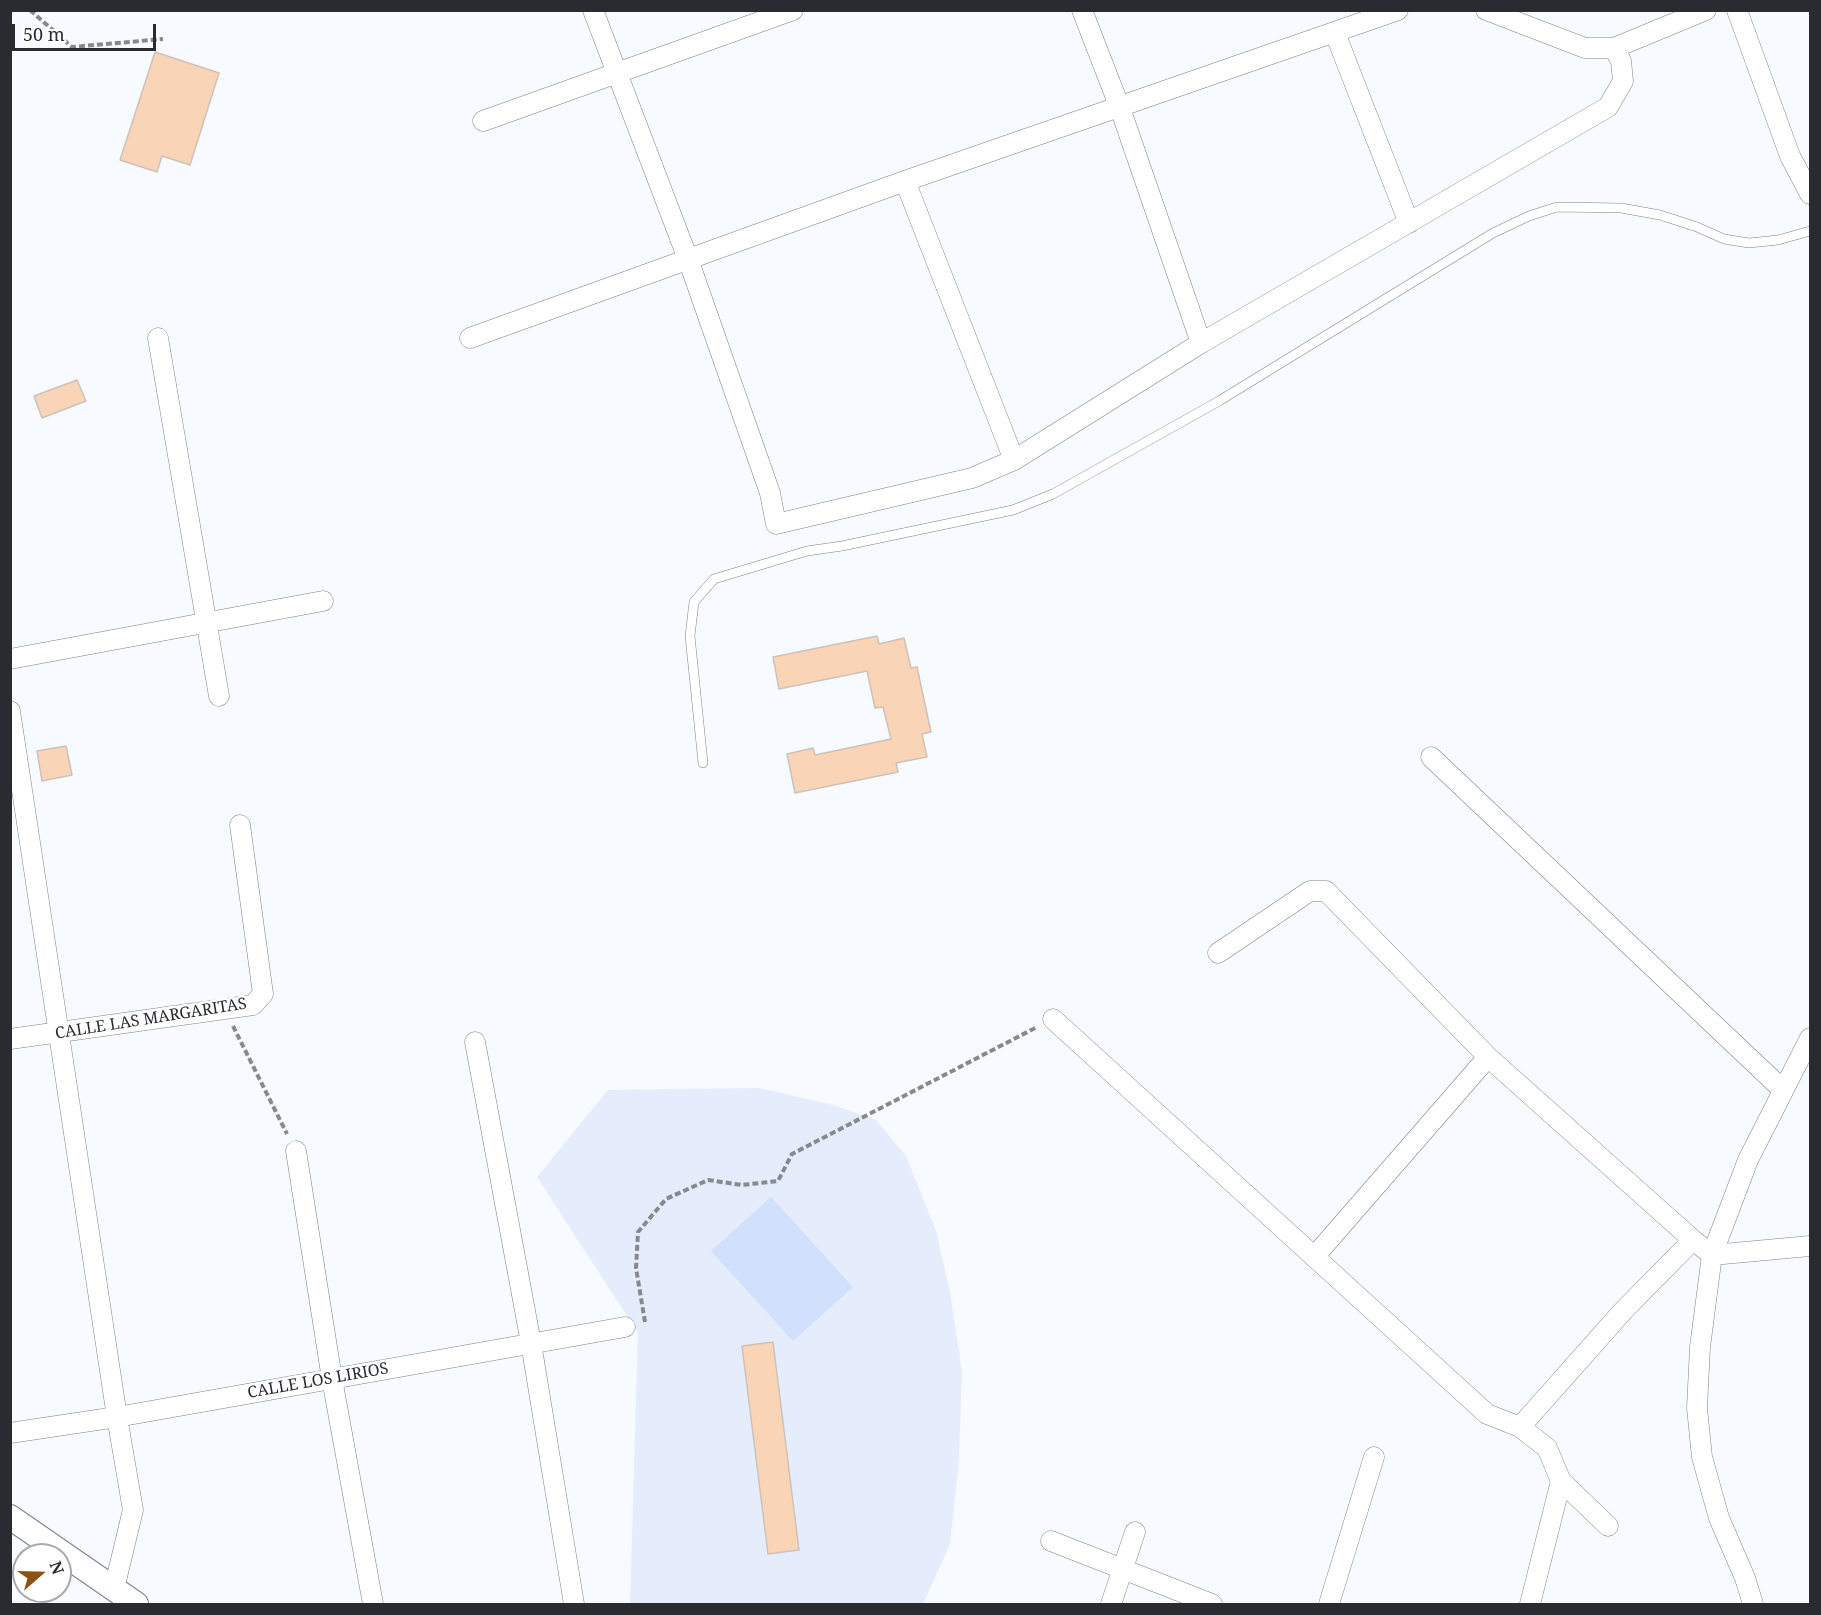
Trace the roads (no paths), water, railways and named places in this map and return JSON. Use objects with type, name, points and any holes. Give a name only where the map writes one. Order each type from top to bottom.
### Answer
[{"type":"street","points":[[593,10],[688,259],[770,493],[776,524],[972,478],[1014,460],[1201,343],[1608,107],[1623,81],[1621,61],[1614,48]]},
{"type":"street","points":[[483,121],[793,10]]},
{"type":"street","points":[[1082,10],[1120,108],[1201,343]]},
{"type":"street","points":[[470,338],[905,181],[1398,10]]},
{"type":"street","points":[[1486,10],[1585,48],[1614,48],[1706,10]]},
{"type":"street","points":[[1737,10],[1790,156],[1810,194]]},
{"type":"street","points":[[1335,33],[1408,223]]},
{"type":"street","points":[[905,181],[1014,460]]},
{"type":"street","points":[[158,338],[219,696]]},
{"type":"street","points":[[10,659],[323,601]]},
{"type":"street","points":[[10,711],[132,1510],[114,1589]]},
{"type":"street","points":[[1431,757],[1783,1090]]},
{"type":"street","name":"CALLE LAS MARGARITAS","points":[[10,1039],[253,1005],[262,994],[240,825]]},
{"type":"street","points":[[1218,953],[1310,891],[1326,891],[1488,1057],[1712,1255],[1810,1246]]},
{"type":"street","points":[[1053,1019],[1487,1414],[1520,1427],[1547,1448],[1561,1481],[1608,1526]]},
{"type":"street","points":[[1753,1605],[1745,1578],[1719,1518],[1701,1457],[1697,1408],[1700,1347],[1712,1255],[1748,1160],[1810,1038]]},
{"type":"street","points":[[475,1042],[531,1342],[574,1605]]},
{"type":"street","points":[[1314,1257],[1488,1057]]},
{"type":"street","points":[[296,1151],[332,1379],[373,1605]]},
{"type":"street","points":[[1520,1427],[1623,1311],[1693,1240]]},
{"type":"street","name":"CALLE LOS LIRIOS","points":[[10,1433],[117,1417],[531,1342],[625,1328]]},
{"type":"street","points":[[1329,1605],[1374,1457]]},
{"type":"street","points":[[1530,1605],[1561,1481]]},
{"type":"street","points":[[10,1517],[136,1605]]},
{"type":"street","points":[[1111,1605],[1135,1532]]},
{"type":"street","points":[[1051,1541],[1212,1605]]},
{"type":"lane","points":[[704,763],[690,636],[694,602],[714,579],[807,551],[842,546],[1012,510],[1053,494],[1219,401],[1493,233],[1548,210],[1568,207],[1621,208],[1660,215],[1724,239],[1749,243],[1778,240],[1810,231]]}]
